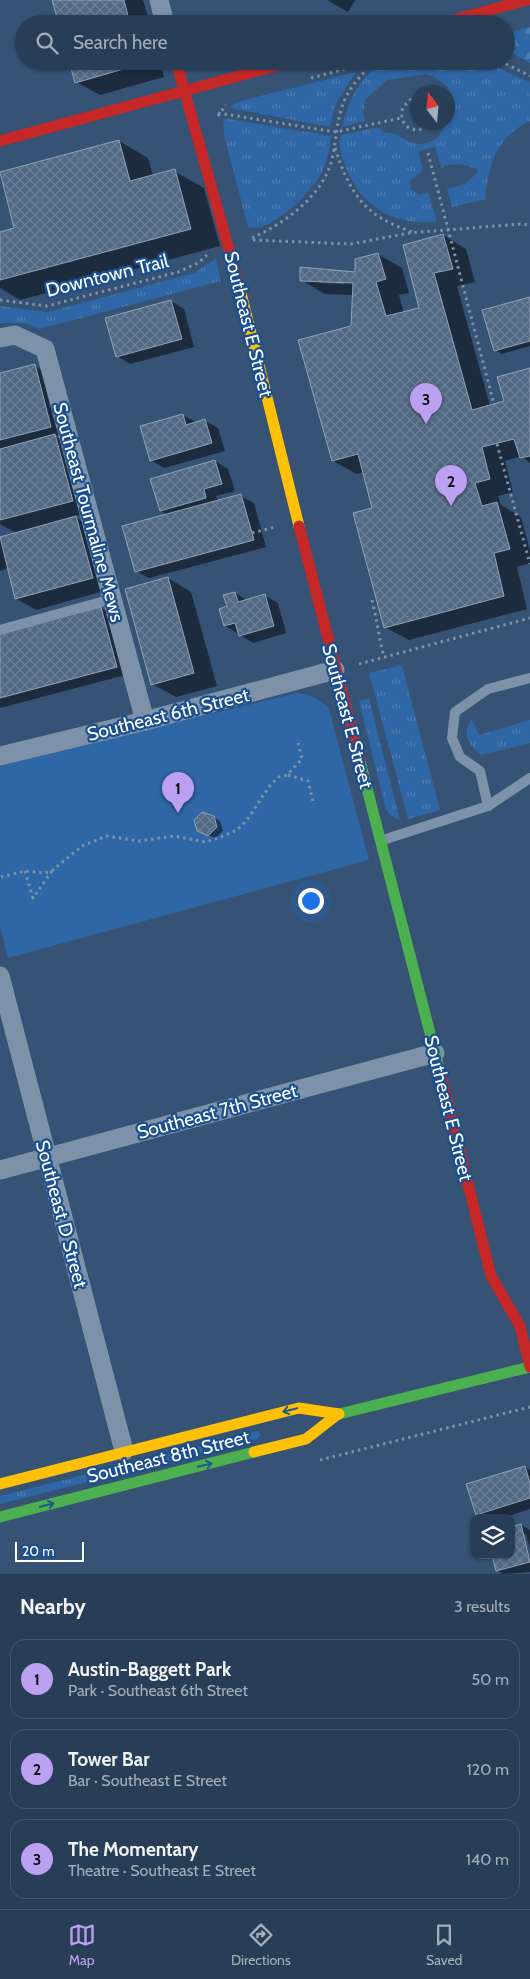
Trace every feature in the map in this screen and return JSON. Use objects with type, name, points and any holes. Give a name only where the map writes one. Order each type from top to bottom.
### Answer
[{"type":"street","points":[[159,0],[163,15]]},
{"type":"street","points":[[472,15],[528,0]]},
{"type":"street","name":"Southeast E Street","points":[[178,70],[236,272],[335,670],[382,840],[491,1276],[520,1326],[530,1367]]},
{"type":"street","points":[[0,141],[260,70]]},
{"type":"street","name":"Southeast Tourmaline Mews","points":[[0,338],[15,334],[45,349],[145,722]]},
{"type":"street","name":"Southeast 6th Street","points":[[0,756],[145,722],[335,670]]},
{"type":"street","name":"Southeast D Street","points":[[0,976],[124,1452]]},
{"type":"street","name":"Southeast 7th Street","points":[[0,1170],[435,1053]]},
{"type":"street","name":"Southeast 8th Street","points":[[0,1484],[300,1408],[338,1414],[530,1367]]},
{"type":"street","name":"Southeast 8th Street","points":[[0,1517],[306,1439],[338,1414]]},
{"type":"lane","points":[[471,4],[483,12]]},
{"type":"lane","points":[[0,630],[112,599]]},
{"type":"lane","points":[[488,806],[480,771],[460,757],[452,738],[455,712],[488,689],[530,678]]},
{"type":"lane","points":[[382,840],[488,806],[530,778]]},
{"type":"path","points":[[515,68],[530,76]]},
{"type":"path","points":[[308,78],[341,70]]},
{"type":"path","points":[[367,70],[346,96],[339,113],[335,144],[326,176],[306,202],[276,226],[247,240],[351,244],[416,232],[520,224],[530,225]]},
{"type":"path","points":[[410,101],[406,103],[401,112],[401,118],[406,127],[410,128]]},
{"type":"path","points":[[218,122],[218,113],[229,102]]},
{"type":"path","points":[[218,113],[336,132],[401,118]]},
{"type":"path","points":[[335,144],[342,170],[353,192],[371,213],[391,225],[416,232]]},
{"type":"path","points":[[428,153],[494,404]]},
{"type":"path","name":"Downtown Trail","points":[[0,300],[47,306],[178,272],[198,263],[209,253]]},
{"type":"path","points":[[497,444],[530,564]]},
{"type":"path","points":[[252,533],[274,527]]},
{"type":"path","points":[[372,600],[384,657]]},
{"type":"path","points":[[335,670],[530,618]]},
{"type":"path","points":[[287,775],[302,759],[298,743]]},
{"type":"path","points":[[25,871],[33,898],[53,870],[82,846],[106,836],[139,841],[174,836],[205,842],[221,837],[237,830],[247,820],[271,784],[279,777],[287,775],[308,781],[313,800]]},
{"type":"path","points":[[1,877],[25,871],[45,872],[53,870]]},
{"type":"path","points":[[519,1409],[530,1406]]},
{"type":"green space","points":[[530,27],[530,63],[515,55],[515,31]]},
{"type":"green space","points":[[373,70],[502,70],[530,82],[530,121],[513,131],[496,153],[490,170],[486,199],[452,207],[447,189],[465,184],[477,173],[477,169],[460,164],[445,165],[442,169],[435,147],[418,151],[423,170],[410,181],[411,189],[419,195],[428,192],[437,221],[406,221],[379,210],[367,201],[350,177],[344,162],[341,152],[341,135],[379,127],[384,132],[395,134],[418,144],[434,140],[443,130],[455,130],[455,85],[446,85],[426,74],[387,80],[365,100],[363,113],[366,121],[342,127],[350,102],[366,77]]},
{"type":"green space","points":[[356,72],[336,103],[330,127],[229,108],[237,102]]},
{"type":"green space","points":[[223,118],[331,136],[323,170],[311,188],[291,209],[268,224],[257,228],[248,227],[224,135]]},
{"type":"green space","points":[[216,258],[221,281],[40,329],[24,323],[0,323],[0,306],[48,312],[194,273]]},
{"type":"green space","points":[[402,665],[440,810],[408,819],[369,673]]},
{"type":"green space","points":[[297,693],[322,702],[329,709],[369,860],[8,958],[0,926],[0,766]]},
{"type":"green space","points":[[369,698],[400,820],[391,816],[386,810],[359,701]]},
{"type":"green space","points":[[472,720],[479,735],[530,720],[530,743],[481,755],[468,739],[468,725]]},
{"type":"green space","points":[[258,1431],[261,1435],[257,1439],[0,1504],[0,1496]]},
{"type":"building","points":[[52,0],[124,0],[128,15],[56,15]]},
{"type":"building","points":[[71,70],[120,70],[75,83]]},
{"type":"building","points":[[119,140],[130,181],[175,169],[191,229],[0,280],[0,232],[14,228],[0,172]]},
{"type":"building","points":[[443,234],[453,269],[434,273],[472,410],[504,401],[497,377],[530,368],[530,456],[520,458],[514,439],[482,447],[490,479],[475,483],[482,506],[497,502],[510,549],[494,553],[504,596],[384,628],[353,513],[372,508],[358,454],[332,461],[298,340],[351,326],[353,283],[300,281],[300,267],[355,272],[355,259],[378,253],[386,279],[376,282],[386,316],[419,308],[403,245]]},
{"type":"building","points":[[530,297],[530,341],[494,351],[482,310]]},
{"type":"building","points":[[171,300],[182,339],[116,357],[105,318]]},
{"type":"building","points":[[35,364],[51,427],[0,440],[0,373]]},
{"type":"building","points":[[183,414],[186,425],[205,419],[212,443],[150,461],[140,426]]},
{"type":"building","points":[[55,434],[73,501],[0,520],[0,449]]},
{"type":"building","points":[[215,460],[222,484],[204,489],[206,498],[160,511],[150,479]]},
{"type":"building","points":[[241,494],[254,540],[135,572],[122,526]]},
{"type":"building","points":[[76,516],[93,578],[15,599],[0,537]]},
{"type":"building","points":[[168,577],[194,673],[151,685],[125,589]]},
{"type":"building","points":[[235,592],[238,602],[265,594],[274,626],[239,636],[235,623],[224,626],[219,609],[227,606],[223,595]]},
{"type":"building","points":[[101,607],[117,667],[0,698],[0,633]]},
{"type":"building","points":[[202,812],[214,816],[217,827],[208,836],[197,831],[194,820]]},
{"type":"building","points":[[525,1466],[530,1483],[530,1498],[476,1514],[466,1484]]},
{"type":"building","points":[[521,1524],[530,1562],[496,1571],[493,1559],[515,1559],[515,1526]]},
{"type":"traffic: fast","points":[[360,761],[440,1072]]},
{"type":"traffic: fast","points":[[339,1414],[530,1367]]},
{"type":"traffic: fast","points":[[0,1517],[254,1452]]},
{"type":"traffic: slow","points":[[240,289],[299,526]]},
{"type":"traffic: slow","points":[[0,1484],[299,1408],[339,1414]]},
{"type":"traffic: slow","points":[[254,1452],[306,1439],[338,1414]]},
{"type":"traffic: jam","points":[[471,15],[527,0]]},
{"type":"traffic: jam","points":[[179,70],[240,289]]},
{"type":"traffic: jam","points":[[0,141],[261,70]]},
{"type":"traffic: jam","points":[[299,526],[360,761]]},
{"type":"traffic: jam","points":[[440,1072],[491,1276],[520,1326],[530,1367]]},
{"type":"place","name":"The Momentary","points":[[426,424]]},
{"type":"place","name":"Tower Bar","points":[[451,506]]},
{"type":"place","name":"Austin-Baggett Park","points":[[178,813]]}]
